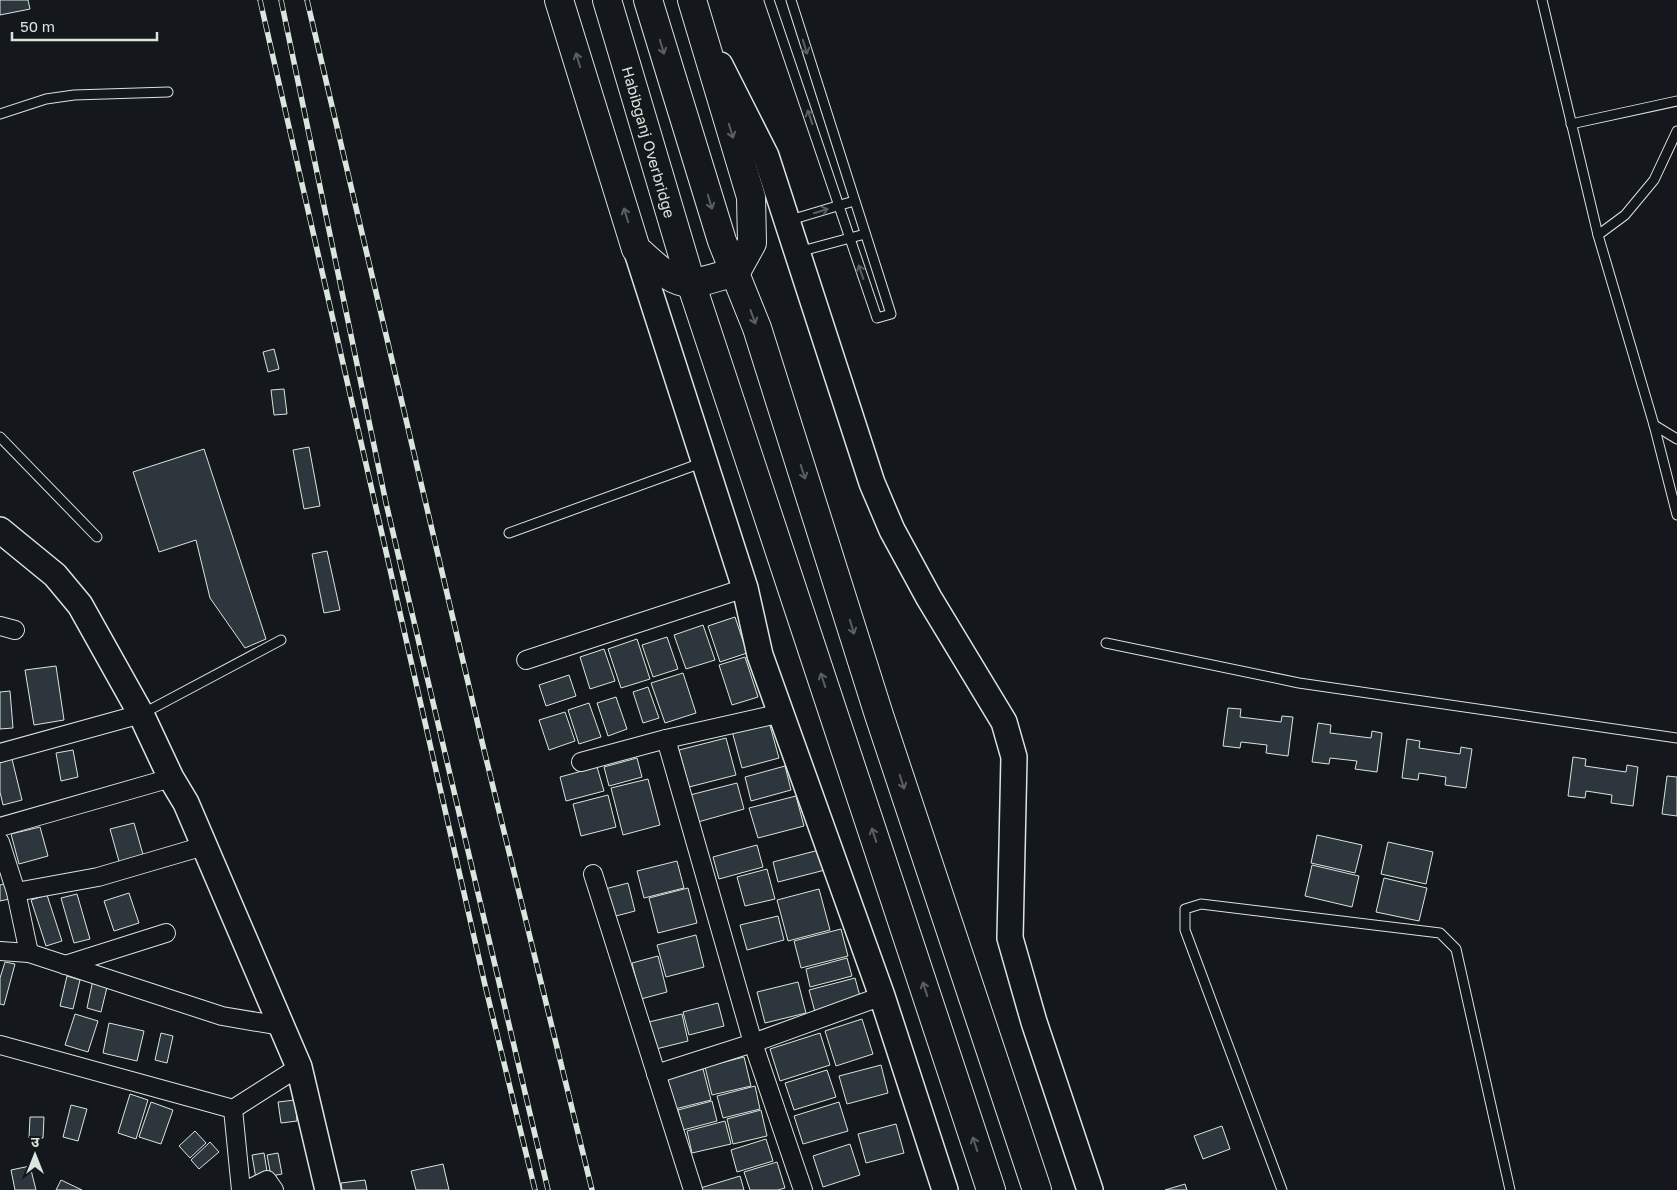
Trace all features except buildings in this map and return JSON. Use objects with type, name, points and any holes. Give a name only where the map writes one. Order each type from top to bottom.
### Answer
[{"type":"main road","points":[[560,0],[636,249],[659,269],[676,279],[691,283],[736,272],[752,243],[750,197],[692,0]]},
{"type":"main road","name":"Habibganj Overbridge","points":[[607,0],[691,283],[991,1190]]},
{"type":"main road","points":[[648,0],[722,241],[736,272],[760,338],[879,715],[1037,1190]]},
{"type":"street","points":[[700,28],[766,156],[872,483],[892,530],[929,598],[1004,722],[1014,757],[1010,938],[1034,1022],[1090,1190]]},
{"type":"street","points":[[636,249],[745,588],[756,644],[882,996],[945,1190]]},
{"type":"street","points":[[5,538],[55,575],[80,605],[142,714],[171,778],[186,803],[299,1067],[328,1190]]},
{"type":"street","points":[[526,660],[745,588]]},
{"type":"street","points":[[582,762],[666,739],[782,713]]},
{"type":"street","points":[[0,753],[142,714]]},
{"type":"street","points":[[666,739],[753,1043],[803,1190]]},
{"type":"street","points":[[0,827],[171,778]]},
{"type":"street","points":[[0,842],[16,892],[29,953]]},
{"type":"street","points":[[16,892],[113,873],[204,846]]},
{"type":"street","points":[[593,874],[693,1190]]},
{"type":"street","points":[[65,965],[166,933]]},
{"type":"street","points":[[0,951],[29,953],[222,1016],[281,1026]]},
{"type":"street","points":[[656,1074],[753,1043],[882,996]]},
{"type":"street","points":[[0,1045],[233,1109],[299,1067]]},
{"type":"street","points":[[233,1109],[241,1190]]},
{"type":"street","points":[[248,1190],[267,1180],[274,1190]]},
{"type":"lane","points":[[770,0],[877,318],[891,314],[791,0]]},
{"type":"lane","points":[[1542,0],[1598,235],[1654,425],[1677,514]]},
{"type":"lane","points":[[0,114],[46,99],[74,95],[168,92]]},
{"type":"lane","points":[[1571,124],[1677,101]]},
{"type":"lane","points":[[1598,235],[1626,215],[1654,180],[1677,131]]},
{"type":"lane","points":[[787,221],[854,201]]},
{"type":"lane","points":[[796,252],[865,234]]},
{"type":"lane","points":[[1654,425],[1677,439]]},
{"type":"lane","points":[[0,437],[97,537]]},
{"type":"lane","points":[[510,533],[705,462]]},
{"type":"lane","points":[[142,714],[281,640]]},
{"type":"lane","points":[[1106,643],[1299,683],[1677,738]]},
{"type":"lane","points":[[1282,1190],[1185,930],[1185,909],[1202,904],[1440,933],[1456,949],[1510,1190]]},
{"type":"railway","points":[[260,0],[485,985],[535,1190]]},
{"type":"railway","points":[[281,0],[386,503],[548,1190]]},
{"type":"railway","points":[[307,0],[484,750],[592,1190]]}]
